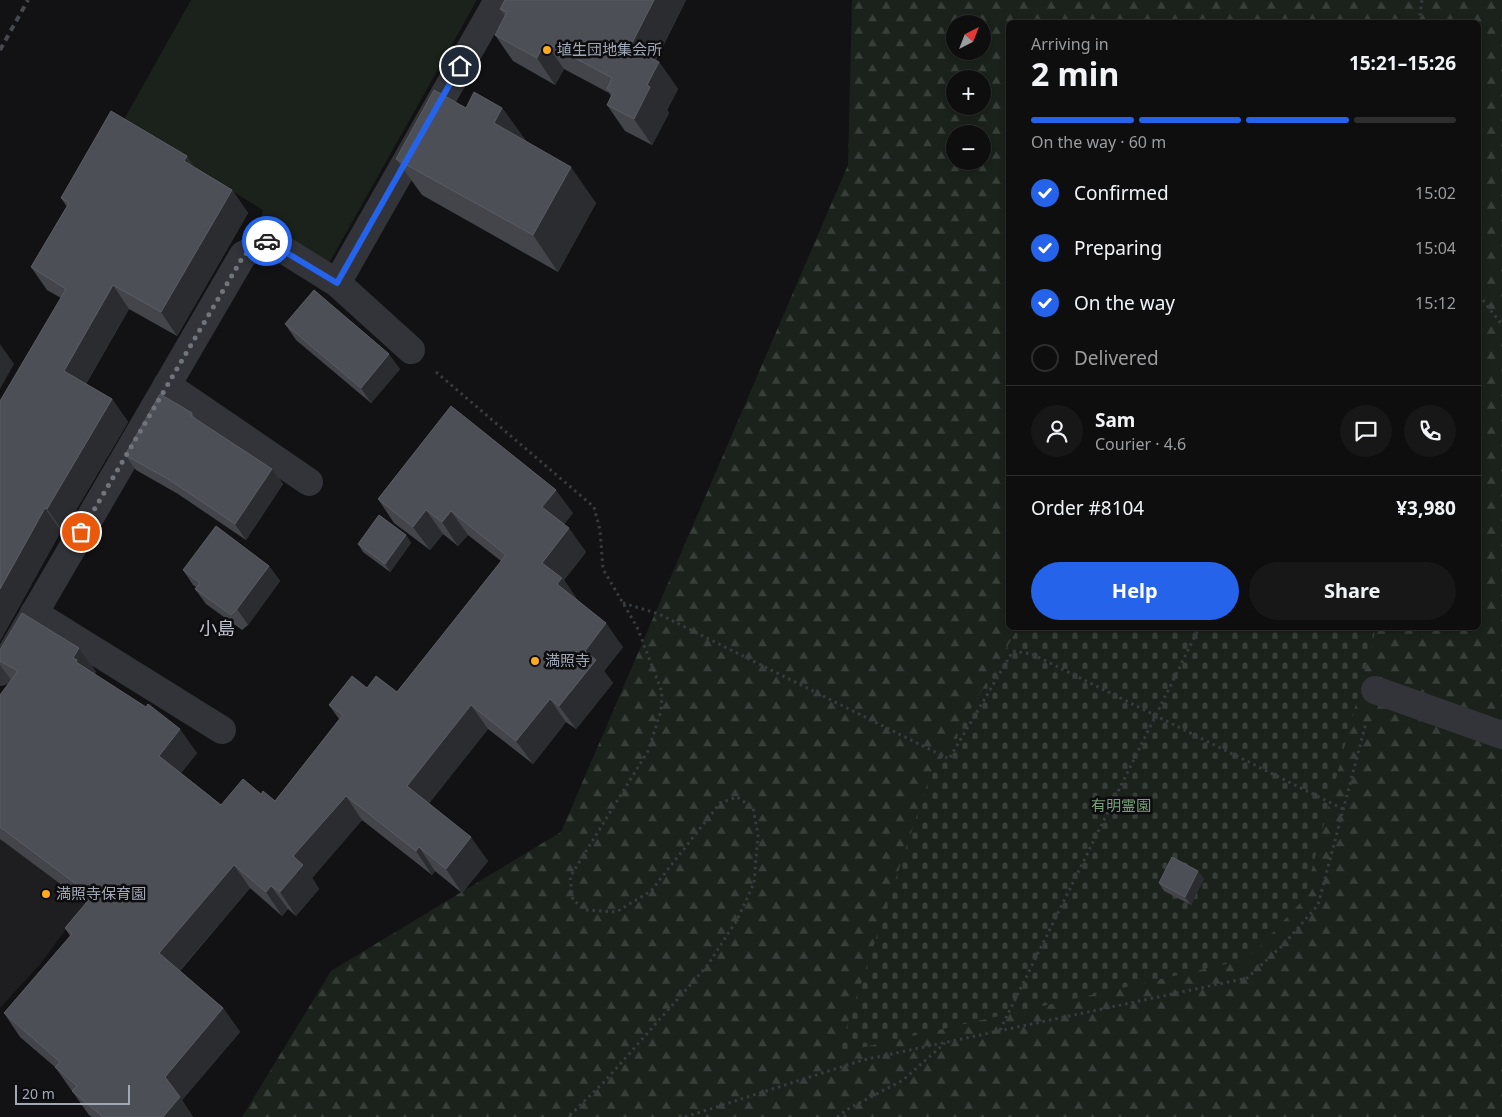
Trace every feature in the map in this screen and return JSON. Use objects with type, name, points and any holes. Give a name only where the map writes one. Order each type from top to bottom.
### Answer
[{"type":"street","points":[[337,283],[498,0]]},
{"type":"street","points":[[0,672],[244,255],[268,240],[337,283],[411,350]]},
{"type":"street","points":[[167,385],[309,482]]},
{"type":"street","points":[[34,613],[222,730]]},
{"type":"street","points":[[1375,690],[1502,735]]},
{"type":"path","points":[[1419,20],[1422,0]]},
{"type":"path","points":[[1481,298],[1502,326]]},
{"type":"path","points":[[411,350],[594,507],[600,530],[603,569],[636,627],[662,692],[661,711],[648,751],[570,877],[573,900],[586,910],[616,912],[651,890],[720,803],[737,797],[753,808],[758,835],[754,883],[737,920],[707,966],[605,1081],[568,1117]]},
{"type":"path","points":[[622,602],[659,614],[949,759],[1013,650],[1032,654],[1343,809]]},
{"type":"path","points":[[999,1031],[1199,630]]},
{"type":"path","points":[[685,1117],[863,1060],[1247,978],[1282,946],[1318,905],[1375,690]]},
{"type":"path","points":[[837,1117],[848,1108],[903,1080],[945,1042]]},
{"type":"shaded area","name":"満照寺保育園","points":[[0,715],[143,825],[41,963],[0,1008]]},
{"type":"green space","points":[[191,0],[477,0],[328,265],[261,218],[263,210],[122,123]]},
{"type":"green space","points":[[852,0],[1502,0],[1502,1117],[242,1117],[331,971],[561,832],[848,165]]},
{"type":"green space","name":"有明霊園","points":[[1017,630],[1375,630],[1304,899],[1248,959],[838,1053],[928,782]]},
{"type":"building","points":[[505,0],[654,0],[630,47],[659,62],[647,85],[650,87],[634,119],[607,105],[613,93],[607,89],[612,78],[545,42],[537,58],[495,35],[507,12],[500,9]]},
{"type":"building","points":[[434,90],[466,108],[474,92],[502,108],[494,123],[571,167],[533,235],[396,159]]},
{"type":"building","points":[[111,111],[187,156],[184,161],[232,190],[161,312],[113,285],[64,371],[112,399],[47,509],[45,508],[0,589],[0,401],[66,289],[31,267],[69,203],[61,198]]},
{"type":"building","points":[[314,290],[389,354],[361,388],[285,324]]},
{"type":"building","points":[[160,394],[192,413],[191,416],[272,469],[235,524],[168,479],[125,455]]},
{"type":"building","points":[[451,406],[556,490],[542,507],[569,528],[542,563],[562,578],[557,584],[606,623],[585,651],[596,660],[559,706],[550,699],[516,741],[471,705],[407,786],[471,837],[446,869],[419,847],[416,851],[346,796],[293,856],[303,865],[280,892],[271,886],[266,892],[234,865],[159,953],[223,1008],[165,1077],[180,1097],[163,1117],[103,1117],[72,1091],[77,1086],[55,1067],[60,1062],[4,1013],[72,934],[65,928],[92,896],[0,827],[0,695],[18,671],[0,661],[0,650],[22,613],[79,648],[73,658],[77,660],[76,662],[146,707],[148,704],[180,729],[159,756],[221,805],[243,779],[261,794],[263,791],[275,801],[343,715],[329,705],[352,676],[367,688],[376,676],[397,692],[506,555],[451,511],[442,522],[426,510],[413,527],[378,499]]},
{"type":"building","points":[[379,515],[406,535],[385,564],[358,544]]},
{"type":"building","points":[[216,526],[269,566],[231,615],[195,589],[200,583],[183,570]]},
{"type":"building","points":[[1172,857],[1198,871],[1185,897],[1159,883]]},
{"type":"railway","points":[[0,50],[28,0]]},
{"type":"way so far","points":[[81,532],[244,255],[267,241]]},
{"type":"place","name":"埴生団地集会所","points":[[547,50]]},
{"type":"place","name":"満照寺","points":[[535,661]]},
{"type":"place","name":"満照寺保育園","points":[[46,894]]},
{"type":"district","name":"小島","points":[[217,629]]},
{"type":"route","points":[[267,241],[337,283],[460,66]]}]
